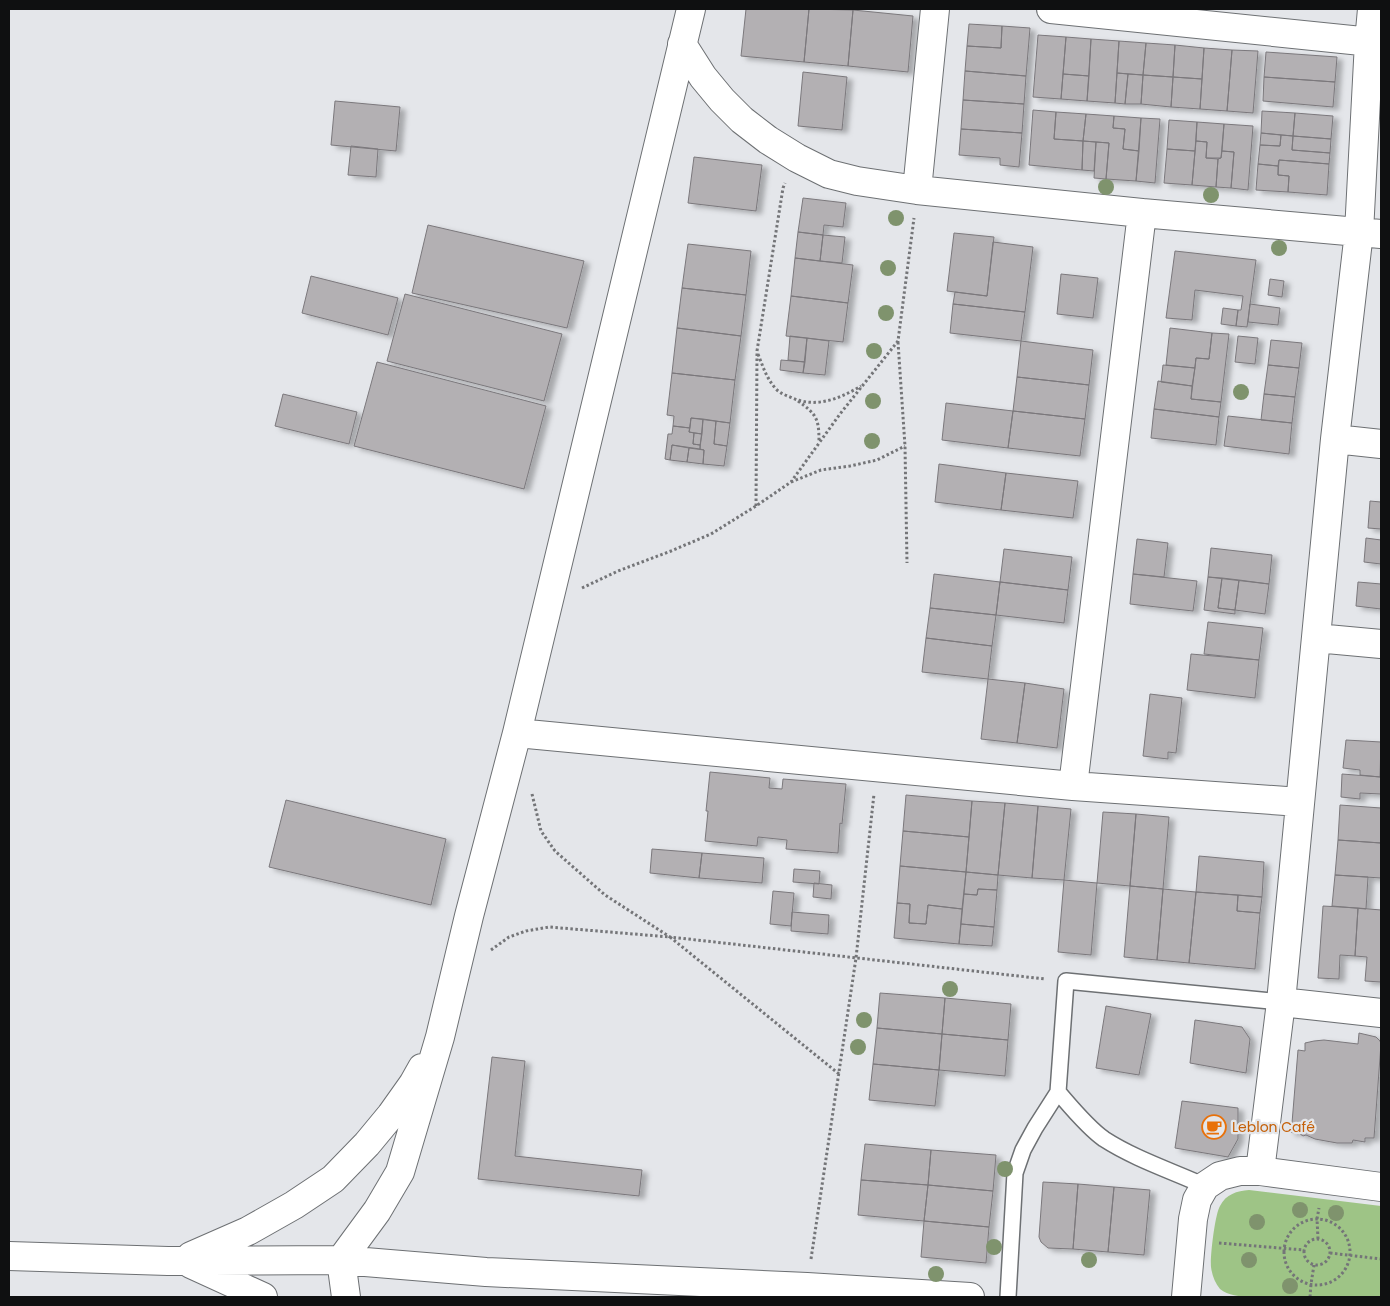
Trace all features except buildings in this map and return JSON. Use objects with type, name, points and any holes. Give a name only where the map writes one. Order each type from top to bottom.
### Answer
[{"type":"street","points":[[346,1297],[341,1260],[377,1211],[400,1172],[440,1037],[469,916],[517,733],[691,9]]},
{"type":"street","points":[[917,190],[936,9]]},
{"type":"street","points":[[1051,9],[1375,43]]},
{"type":"street","points":[[1260,1171],[1281,1002],[1336,439],[1370,233],[1375,43],[1372,9]]},
{"type":"street","points":[[682,44],[703,78],[742,120],[768,140],[797,158],[829,174],[857,181],[917,190],[1142,213],[1370,233]]},
{"type":"street","points":[[1073,786],[1142,213]]},
{"type":"street","points":[[1336,439],[1381,444]]},
{"type":"street","points":[[1316,638],[1381,644]]},
{"type":"street","points":[[517,733],[1073,786],[1300,802]]},
{"type":"street","points":[[1281,1002],[1381,1013]]},
{"type":"street","points":[[183,1260],[248,1231],[294,1205],[333,1179],[367,1144],[391,1115],[413,1084],[440,1037]]},
{"type":"street","points":[[1186,1297],[1193,1219],[1197,1200],[1206,1186],[1220,1176],[1240,1171],[1260,1171],[1381,1187]]},
{"type":"street","points":[[9,1256],[183,1260],[341,1260],[486,1272],[807,1287],[970,1297]]},
{"type":"street","points":[[183,1260],[263,1297]]},
{"type":"lane","points":[[1008,1297],[1015,1173],[1023,1150],[1034,1128],[1058,1092],[1066,981],[1281,1002]]},
{"type":"lane","points":[[1058,1092],[1103,1138],[1130,1153],[1206,1186]]},
{"type":"path","points":[[756,506],[757,351],[783,188],[797,158]]},
{"type":"path","points":[[907,564],[906,446],[898,341],[917,190]]},
{"type":"path","points":[[791,482],[863,384],[898,341]]},
{"type":"path","points":[[757,351],[766,375],[778,391],[798,400],[813,412],[819,426],[819,442]]},
{"type":"path","points":[[798,400],[821,403],[843,396],[863,384]]},
{"type":"path","points":[[548,604],[618,571],[711,534],[791,482],[821,470],[877,460],[906,446]]},
{"type":"path","points":[[807,1287],[856,958],[877,767]]},
{"type":"path","points":[[530,789],[541,831],[555,851],[605,895],[670,937],[839,1074]]},
{"type":"path","points":[[489,951],[509,937],[526,931],[549,927],[670,937],[1066,981]]},
{"type":"path","points":[[1319,1219],[1328,1221],[1342,1230],[1349,1246],[1350,1255],[1344,1270],[1332,1282],[1311,1284],[1298,1280],[1292,1274],[1284,1259],[1284,1248],[1289,1234],[1295,1227],[1302,1222],[1319,1219]]},
{"type":"path","points":[[1318,1239],[1327,1244],[1330,1253],[1325,1262],[1314,1265],[1307,1260],[1304,1250],[1308,1243],[1318,1239]]},
{"type":"path","points":[[1191,1241],[1304,1250]]},
{"type":"path","points":[[1330,1253],[1381,1259]]},
{"type":"path","points":[[1310,1297],[1314,1265]]},
{"type":"green space","points":[[1249,1190],[1381,1206],[1381,1297],[1250,1297],[1230,1294],[1220,1289],[1214,1279],[1211,1267],[1213,1236],[1218,1211],[1222,1202],[1229,1196],[1236,1192]]},
{"type":"place","name":"Leblon Café","points":[[1214,1127]]}]
